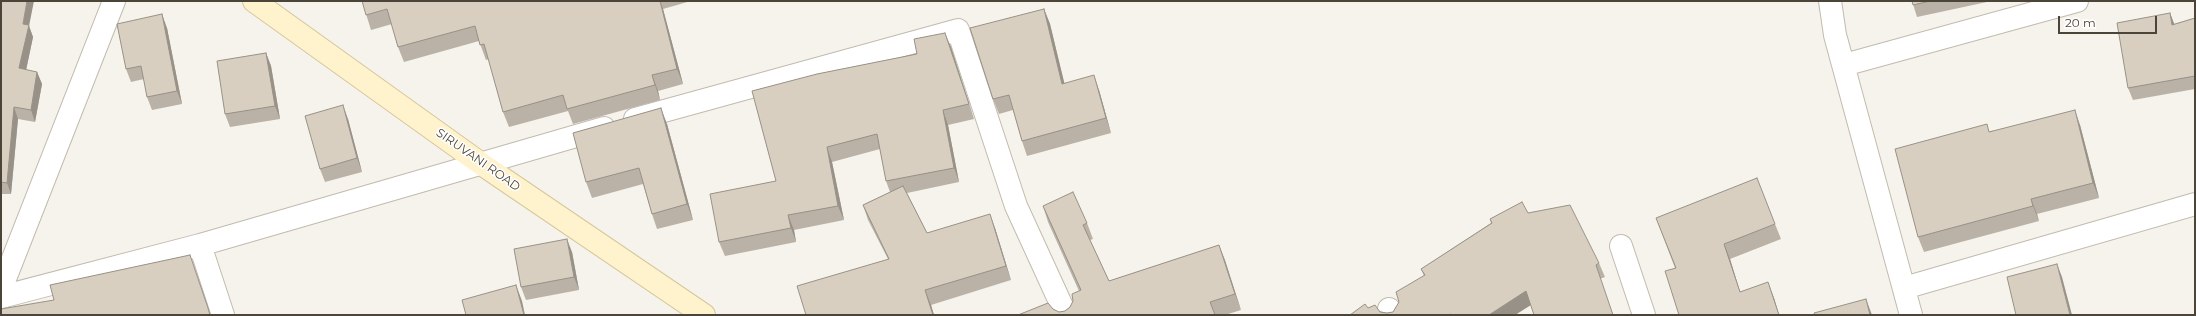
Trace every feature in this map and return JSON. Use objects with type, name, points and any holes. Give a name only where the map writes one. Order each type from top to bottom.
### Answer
[{"type":"street","points":[[1,289],[114,1]]},
{"type":"street","name":"SIRUVANI ROAD","points":[[254,1],[480,162],[704,315]]},
{"type":"street","points":[[1830,1],[1835,35],[1911,315]]},
{"type":"street","points":[[1844,65],[2077,1]]},
{"type":"street","points":[[1,297],[200,245],[480,162],[958,30],[1016,206],[1066,315]]},
{"type":"street","points":[[1904,288],[2195,204]]},
{"type":"street","points":[[200,245],[223,315]]},
{"type":"street","points":[[1621,246],[1644,315]]},
{"type":"building","points":[[1,1],[27,1],[23,24],[29,25],[19,68],[37,72],[31,110],[14,107],[7,183],[1,182]]},
{"type":"building","points":[[362,1],[660,1],[677,69],[652,75],[655,85],[567,109],[563,95],[503,112],[484,44],[480,45],[475,26],[398,47],[387,9],[366,15]]},
{"type":"building","points":[[1912,1],[1930,1],[1913,5]]},
{"type":"building","points":[[1044,9],[1062,84],[1094,75],[1106,118],[1022,141],[1009,95],[993,99],[970,28]]},
{"type":"building","points":[[2170,13],[2172,25],[2195,18],[2195,76],[2128,88],[2117,23]]},
{"type":"building","points":[[162,14],[177,91],[147,97],[141,66],[126,69],[117,24]]},
{"type":"building","points":[[945,33],[969,104],[943,110],[954,168],[886,181],[877,134],[827,147],[838,206],[788,215],[791,228],[719,242],[710,194],[776,181],[752,91],[817,74],[917,54],[914,39]]},
{"type":"building","points":[[266,53],[275,106],[225,114],[217,61]]},
{"type":"building","points":[[343,105],[357,158],[320,169],[305,116]]},
{"type":"building","points":[[661,108],[687,204],[652,214],[639,168],[586,182],[573,133]]},
{"type":"building","points":[[2075,110],[2093,183],[2031,199],[2033,206],[1918,237],[1895,149],[1987,124],[1989,132]]},
{"type":"building","points":[[1757,178],[1775,224],[1724,244],[1740,292],[1768,282],[1779,315],[1679,315],[1665,271],[1676,268],[1656,218]]},
{"type":"building","points":[[903,186],[927,233],[990,214],[1006,266],[925,290],[933,315],[806,315],[797,286],[889,259],[863,205]]},
{"type":"building","points":[[1073,192],[1087,223],[1083,225],[1109,281],[1219,245],[1235,294],[1210,302],[1215,315],[1018,315],[1048,303],[1053,309],[1059,312],[1065,311],[1070,307],[1073,301],[1072,294],[1081,290],[1043,206]]},
{"type":"building","points":[[1522,202],[1528,213],[1570,205],[1599,263],[1596,265],[1613,315],[1534,315],[1526,291],[1489,315],[1350,315],[1365,304],[1368,308],[1375,305],[1380,312],[1393,312],[1399,302],[1396,292],[1425,275],[1421,269],[1492,223],[1490,219]]},
{"type":"building","points":[[567,239],[574,277],[521,287],[514,249]]},
{"type":"building","points":[[190,255],[210,315],[1,315],[1,309],[54,300],[50,285]]},
{"type":"building","points":[[2057,264],[2070,315],[2016,315],[2007,277]]},
{"type":"building","points":[[516,285],[524,315],[466,315],[462,300]]},
{"type":"building","points":[[1866,299],[1870,315],[1815,315],[1814,313]]}]
